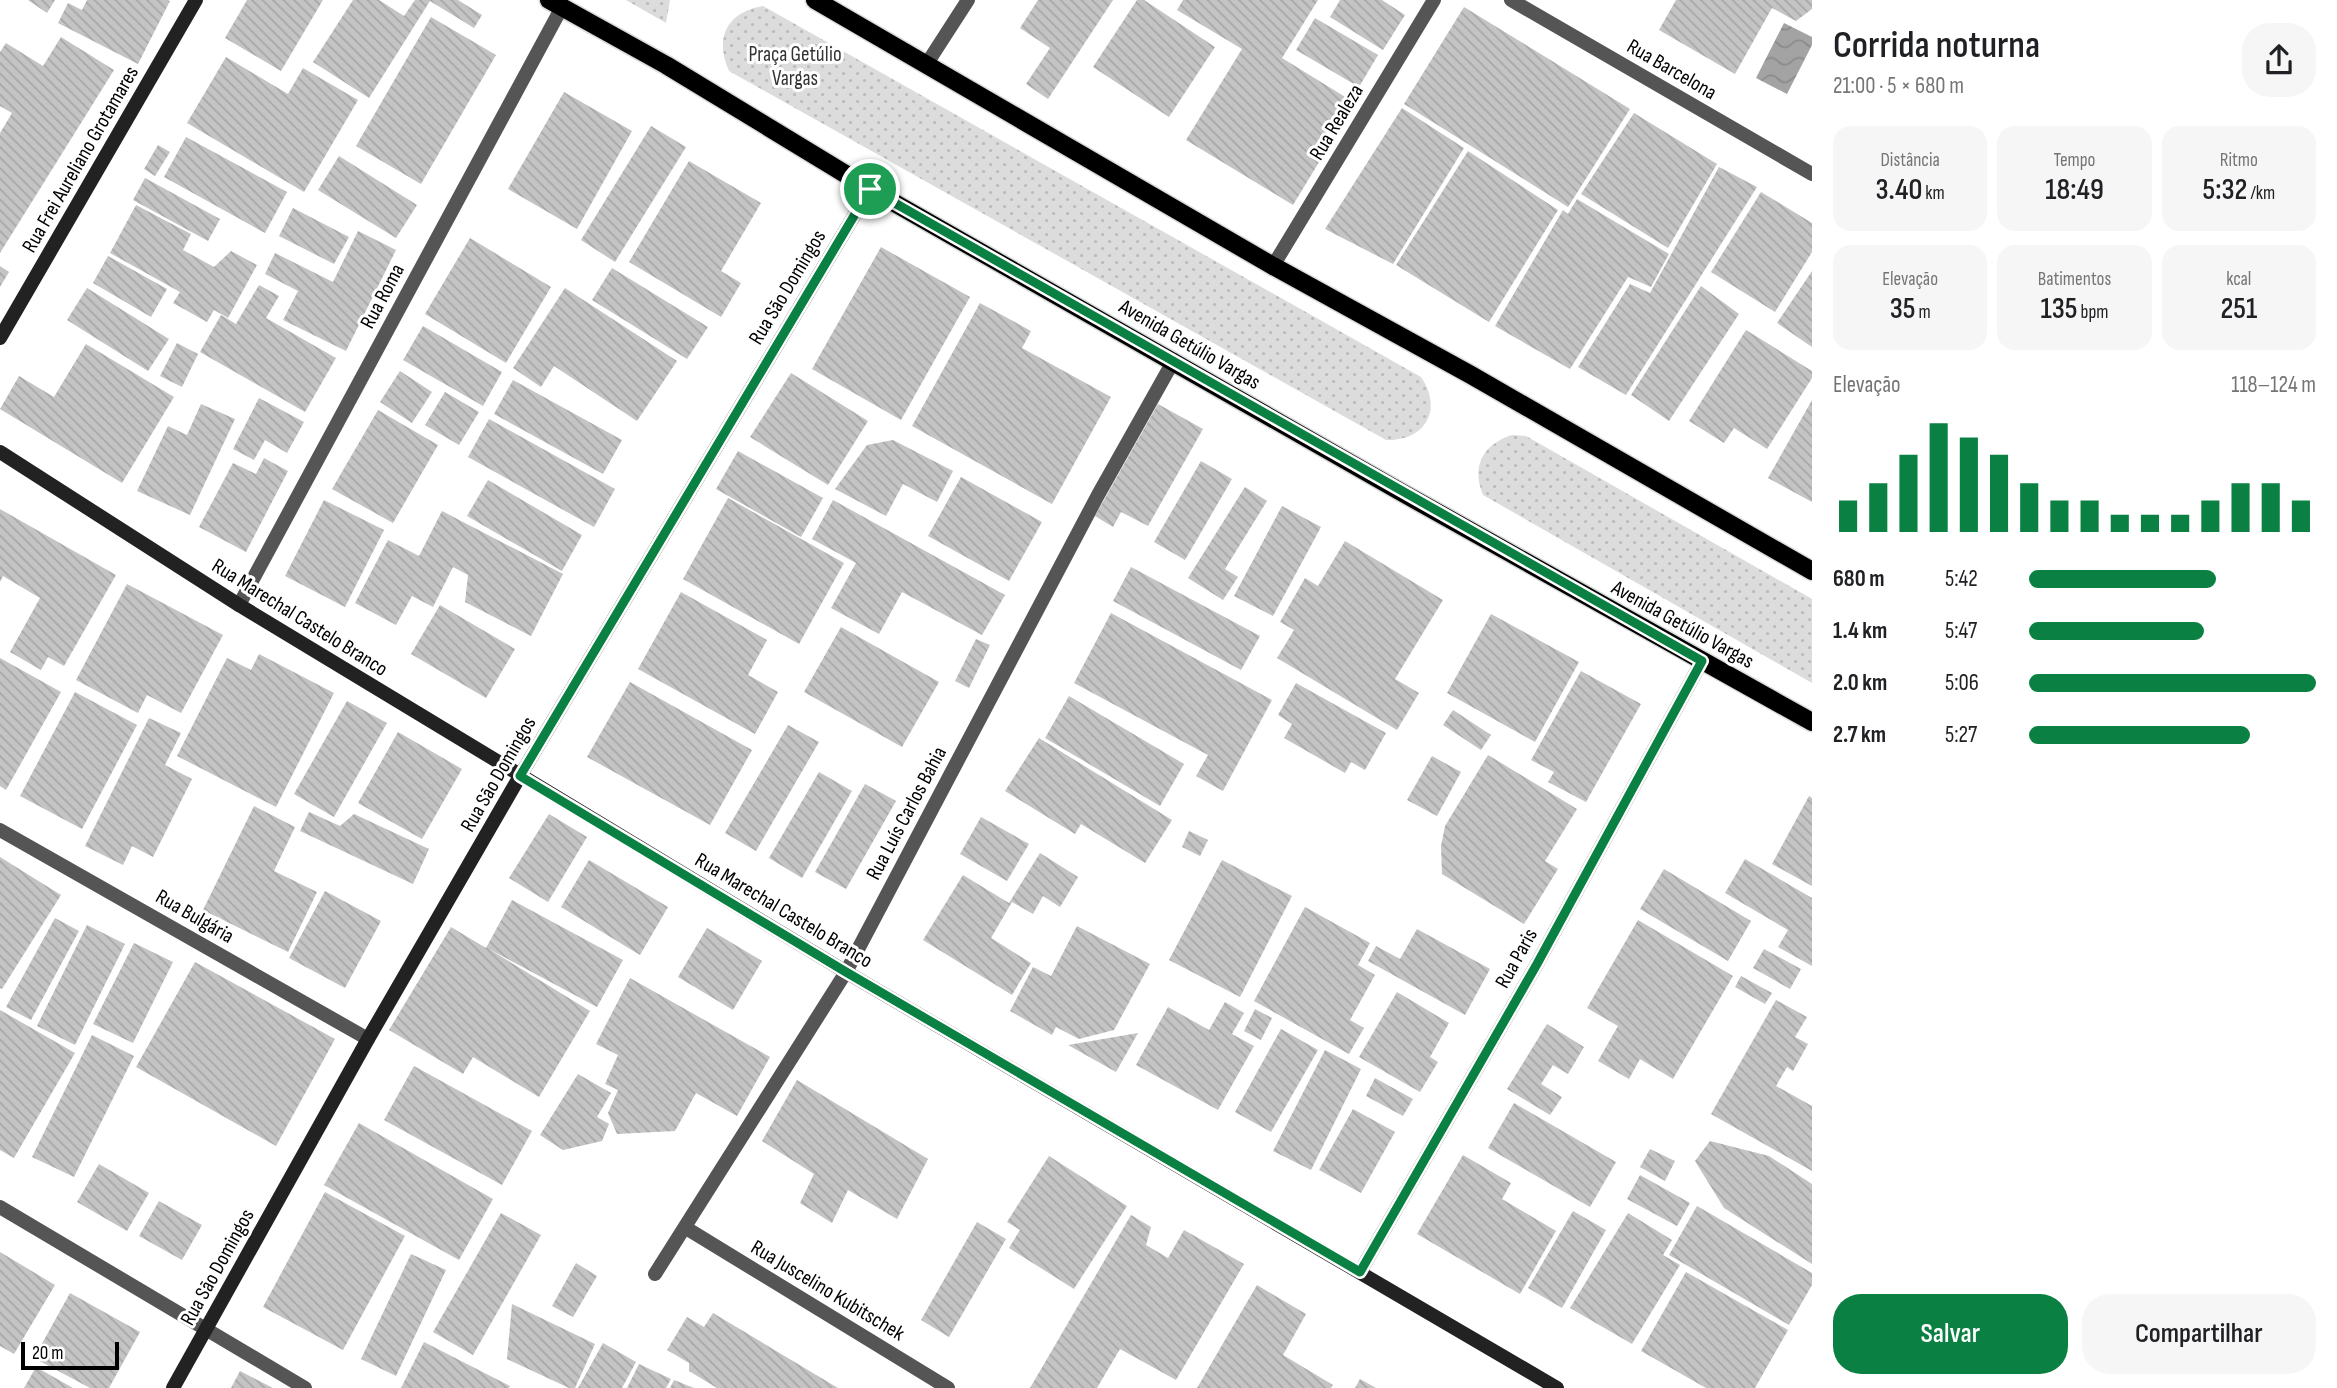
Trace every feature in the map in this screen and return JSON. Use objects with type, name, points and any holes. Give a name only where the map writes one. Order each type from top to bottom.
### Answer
[{"type":"main road","points":[[815,0],[1273,266],[1471,375],[1812,571]]},
{"type":"main road","name":"Avenida Getúlio Vargas","points":[[555,4],[666,65],[870,189],[1812,722]]},
{"type":"street","name":"Rua Frei Aureliano Grotamares","points":[[0,338],[197,0]]},
{"type":"street","points":[[926,65],[968,0]]},
{"type":"street","name":"Rua Realeza","points":[[1273,266],[1434,0]]},
{"type":"street","name":"Rua Barcelona","points":[[1511,0],[1812,174]]},
{"type":"street","name":"Rua Roma","points":[[239,605],[555,4]]},
{"type":"street","name":"Rua São Domingos","points":[[173,1388],[368,1039],[520,776],[870,189]]},
{"type":"street","name":"Rua Luís Carlos Bahia","points":[[655,1274],[846,972],[1092,507],[1174,360]]},
{"type":"street","name":"Rua Marechal Castelo Branco","points":[[0,452],[239,605],[846,972],[1557,1388]]},
{"type":"street","name":"Rua Paris","points":[[1360,1272],[1537,964],[1702,661]]},
{"type":"street","name":"Rua Bulgária","points":[[0,830],[368,1039]]},
{"type":"street","points":[[0,1207],[304,1388]]},
{"type":"street","name":"Rua Juscelino Kubitschek","points":[[686,1228],[948,1388]]},
{"type":"green space","points":[[626,0],[670,0],[666,23]]},
{"type":"green space","name":"Praça Getúlio Vargas","points":[[763,6],[1421,377],[1430,400],[1427,421],[1411,435],[1386,440],[729,71],[723,48],[727,28],[740,14]]},
{"type":"green space","points":[[1512,435],[1526,436],[1812,599],[1812,683],[1483,495],[1478,475],[1482,458],[1494,444]]},
{"type":"water","points":[[1784,23],[1812,37],[1812,45],[1787,94],[1756,78]]},
{"type":"building","points":[[28,0],[55,0],[47,13]]},
{"type":"building","points":[[87,0],[170,1],[138,64],[58,23],[68,3],[82,10]]},
{"type":"building","points":[[247,0],[323,0],[281,71],[225,38]]},
{"type":"building","points":[[353,0],[379,0],[404,16],[415,0],[458,0],[482,15],[474,28],[430,1],[369,98],[313,62]]},
{"type":"building","points":[[1038,0],[1113,0],[1048,99],[1026,84],[1050,48],[1020,28]]},
{"type":"building","points":[[1137,0],[1144,0],[1215,47],[1169,117],[1093,67]]},
{"type":"building","points":[[1183,0],[1318,0],[1282,58],[1355,103],[1293,205],[1186,140],[1242,49],[1177,10]]},
{"type":"building","points":[[1340,0],[1382,0],[1405,15],[1383,50],[1330,17]]},
{"type":"building","points":[[1676,0],[1812,0],[1812,9],[1796,21],[1772,8],[1735,74],[1659,30]]},
{"type":"building","points":[[1464,7],[1630,109],[1568,207],[1404,104]]},
{"type":"building","points":[[431,17],[496,55],[421,184],[356,146]]},
{"type":"building","points":[[1315,18],[1378,55],[1359,87],[1296,50]]},
{"type":"building","points":[[61,37],[114,70],[0,253],[0,133],[12,113],[0,106],[0,52],[6,43],[43,66]]},
{"type":"building","points":[[226,57],[288,94],[303,68],[358,100],[304,192],[187,123]]},
{"type":"building","points":[[564,92],[632,131],[577,229],[508,189]]},
{"type":"building","points":[[1402,108],[1464,148],[1393,264],[1325,229]]},
{"type":"building","points":[[1634,113],[1717,164],[1668,248],[1581,194]]},
{"type":"building","points":[[651,126],[686,147],[615,262],[581,240]]},
{"type":"building","points":[[186,137],[287,192],[265,233],[164,177]]},
{"type":"building","points":[[158,145],[170,152],[155,176],[144,169]]},
{"type":"building","points":[[1468,151],[1558,210],[1489,322],[1396,265]]},
{"type":"building","points":[[339,156],[417,205],[396,238],[318,190]]},
{"type":"building","points":[[689,161],[761,203],[721,271],[741,283],[721,317],[629,262]]},
{"type":"building","points":[[1719,167],[1757,187],[1626,395],[1578,367],[1630,284],[1650,293]]},
{"type":"building","points":[[145,178],[220,219],[208,241],[133,200]]},
{"type":"building","points":[[1761,192],[1812,223],[1812,252],[1775,312],[1711,272]]},
{"type":"building","points":[[1577,199],[1669,254],[1651,287],[1628,277],[1570,369],[1495,326],[1563,210],[1568,214]]},
{"type":"building","points":[[136,205],[191,234],[183,250],[214,267],[231,251],[257,265],[228,318],[214,310],[207,322],[173,303],[180,292],[110,253]]},
{"type":"building","points":[[293,208],[349,237],[334,264],[279,236]]},
{"type":"building","points":[[358,231],[396,250],[346,351],[283,320],[298,291],[265,274],[275,253],[333,282]]},
{"type":"building","points":[[470,238],[551,287],[506,363],[425,314]]},
{"type":"building","points":[[881,247],[970,297],[901,420],[812,369]]},
{"type":"building","points":[[108,256],[167,289],[151,317],[93,283]]},
{"type":"building","points":[[0,266],[9,272],[0,287]]},
{"type":"building","points":[[612,268],[708,327],[687,359],[592,300]]},
{"type":"building","points":[[1812,271],[1812,347],[1777,323]]},
{"type":"building","points":[[259,285],[279,296],[266,318],[336,358],[305,412],[200,352],[221,315],[236,324]]},
{"type":"building","points":[[1701,286],[1739,314],[1669,421],[1631,395]]},
{"type":"building","points":[[87,288],[169,339],[148,371],[67,320]]},
{"type":"building","points":[[565,288],[677,361],[637,421],[554,366],[541,387],[513,368]]},
{"type":"building","points":[[980,303],[1031,331],[1022,348],[1111,397],[1052,504],[912,426]]},
{"type":"building","points":[[423,326],[502,372],[483,406],[403,360]]},
{"type":"building","points":[[1746,330],[1812,371],[1812,378],[1767,449],[1734,428],[1724,443],[1689,421]]},
{"type":"building","points":[[177,343],[198,354],[182,387],[160,376]]},
{"type":"building","points":[[86,344],[174,397],[122,483],[0,409],[19,376],[54,397]]},
{"type":"building","points":[[400,371],[432,392],[412,423],[380,402]]},
{"type":"building","points":[[791,373],[868,421],[828,485],[750,437]]},
{"type":"building","points":[[513,380],[622,440],[603,474],[494,414]]},
{"type":"building","points":[[445,392],[479,412],[459,445],[425,425]]},
{"type":"building","points":[[259,398],[304,422],[287,453],[265,440],[254,460],[233,449]]},
{"type":"building","points":[[1812,400],[1812,502],[1768,478]]},
{"type":"building","points":[[201,404],[235,419],[190,515],[137,491],[168,426],[187,435]]},
{"type":"building","points":[[1158,404],[1203,429],[1148,526],[1121,512],[1113,527],[1095,516]]},
{"type":"building","points":[[378,410],[438,445],[393,523],[332,489]]},
{"type":"building","points":[[489,419],[615,489],[594,527],[468,457]]},
{"type":"building","points":[[893,440],[953,471],[937,502],[903,484],[886,516],[835,489],[867,445]]},
{"type":"building","points":[[738,451],[823,498],[801,537],[716,489]]},
{"type":"building","points":[[264,458],[288,471],[246,552],[199,527],[233,463],[256,474]]},
{"type":"building","points":[[1201,461],[1232,479],[1185,560],[1154,542]]},
{"type":"building","points":[[961,477],[1042,522],[1009,581],[928,536]]},
{"type":"building","points":[[488,480],[582,535],[562,571],[467,516]]},
{"type":"building","points":[[1245,487],[1267,501],[1225,569],[1238,577],[1223,600],[1188,578]]},
{"type":"building","points":[[728,498],[844,563],[799,644],[683,579]]},
{"type":"building","points":[[324,500],[384,530],[345,607],[285,576]]},
{"type":"building","points":[[833,500],[1005,595],[982,635],[902,592],[879,634],[831,608],[856,563],[812,539]]},
{"type":"building","points":[[1282,506],[1321,527],[1273,616],[1234,596]]},
{"type":"building","points":[[0,509],[116,575],[64,666],[48,657],[41,670],[10,652],[40,598],[3,576],[0,582]]},
{"type":"building","points":[[442,511],[563,574],[531,636],[465,602],[468,575],[453,567],[433,607],[412,596],[396,625],[355,603],[388,540],[419,556]]},
{"type":"building","points":[[1345,541],[1443,600],[1395,679],[1419,693],[1397,730],[1277,658],[1294,630],[1280,622],[1305,578],[1318,586]]},
{"type":"building","points":[[1131,567],[1260,636],[1241,670],[1113,601]]},
{"type":"building","points":[[127,584],[223,635],[181,713],[147,695],[138,713],[76,680]]},
{"type":"building","points":[[681,592],[767,640],[748,675],[778,692],[755,734],[638,669]]},
{"type":"building","points":[[440,605],[515,649],[486,698],[411,654]]},
{"type":"building","points":[[1111,613],[1272,700],[1223,791],[1196,776],[1208,755],[1074,683]]},
{"type":"building","points":[[1491,614],[1579,662],[1535,742],[1447,693]]},
{"type":"building","points":[[841,627],[939,682],[902,747],[804,692]]},
{"type":"building","points":[[976,639],[990,645],[969,688],[955,681]]},
{"type":"building","points":[[259,654],[334,693],[276,807],[177,756],[227,658],[251,670]]},
{"type":"building","points":[[0,658],[61,692],[6,790],[0,786]]},
{"type":"building","points":[[1581,671],[1641,704],[1586,802],[1548,782],[1554,772],[1531,760]]},
{"type":"building","points":[[630,682],[752,750],[710,825],[587,757]]},
{"type":"building","points":[[1296,683],[1386,733],[1365,770],[1351,762],[1345,773],[1284,738],[1292,724],[1278,715]]},
{"type":"building","points":[[75,692],[137,725],[82,829],[20,796]]},
{"type":"building","points":[[1069,696],[1184,764],[1160,806],[1045,738]]},
{"type":"building","points":[[347,701],[387,723],[334,817],[294,794]]},
{"type":"building","points":[[1453,710],[1491,735],[1481,750],[1443,725]]},
{"type":"building","points":[[149,718],[181,733],[165,765],[192,779],[153,857],[132,846],[123,865],[85,846]]},
{"type":"building","points":[[788,725],[819,742],[756,851],[725,833]]},
{"type":"building","points":[[398,732],[462,769],[422,839],[358,803]]},
{"type":"building","points":[[1039,738],[1172,820],[1145,863],[1081,824],[1075,834],[1005,791]]},
{"type":"building","points":[[1488,755],[1577,809],[1545,861],[1558,869],[1524,924],[1442,874],[1441,846],[1445,826]]},
{"type":"building","points":[[1432,756],[1461,772],[1437,816],[1407,800]]},
{"type":"building","points":[[819,772],[852,791],[802,878],[769,858]]},
{"type":"building","points":[[865,784],[896,801],[846,889],[815,872]]},
{"type":"building","points":[[1809,796],[1812,798],[1812,886],[1772,864]]},
{"type":"building","points":[[254,806],[295,827],[274,871],[317,892],[288,952],[203,910]]},
{"type":"building","points":[[309,812],[340,826],[354,814],[429,849],[413,884],[300,831]]},
{"type":"building","points":[[549,814],[587,837],[548,902],[509,878]]},
{"type":"building","points":[[981,817],[1029,844],[1007,881],[960,854]]},
{"type":"building","points":[[1189,831],[1208,840],[1200,856],[1182,847]]},
{"type":"building","points":[[1040,853],[1078,877],[1060,907],[1043,896],[1033,914],[1012,902],[991,938],[1031,963],[1012,995],[923,940],[963,875],[1009,903]]},
{"type":"building","points":[[0,857],[61,895],[2,989],[0,988]]},
{"type":"building","points":[[1745,859],[1812,898],[1812,966],[1778,947],[1788,930],[1725,893]]},
{"type":"building","points":[[589,860],[668,907],[640,955],[561,907]]},
{"type":"building","points":[[1222,860],[1292,896],[1240,997],[1169,960]]},
{"type":"building","points":[[1664,869],[1751,921],[1728,961],[1640,909]]},
{"type":"building","points":[[325,891],[381,921],[345,988],[289,958]]},
{"type":"building","points":[[512,900],[623,960],[597,1007],[489,949],[590,1011],[539,1097],[473,1057],[463,1074],[389,1030],[451,927],[486,948]]},
{"type":"building","points":[[1305,907],[1370,943],[1358,965],[1375,975],[1350,1020],[1364,1028],[1349,1054],[1254,1001]]},
{"type":"building","points":[[55,918],[79,931],[31,1020],[6,1007]]},
{"type":"building","points":[[1638,920],[1733,976],[1673,1079],[1640,1059],[1629,1079],[1598,1061],[1618,1026],[1587,1008]]},
{"type":"building","points":[[87,925],[125,944],[75,1045],[37,1026]]},
{"type":"building","points":[[1077,926],[1150,964],[1114,1030],[1079,1039],[1056,1027],[1052,1035],[1010,1011],[1033,967],[1051,976]]},
{"type":"building","points":[[707,928],[762,961],[733,1010],[678,977]]},
{"type":"building","points":[[1417,929],[1490,969],[1465,1015],[1368,961],[1376,946],[1400,959]]},
{"type":"building","points":[[134,943],[173,962],[133,1043],[93,1024]]},
{"type":"building","points":[[1764,949],[1801,969],[1790,989],[1753,968]]},
{"type":"building","points":[[195,962],[335,1039],[276,1146],[136,1067]]},
{"type":"building","points":[[1741,976],[1772,993],[1765,1004],[1735,987]]},
{"type":"building","points":[[630,978],[770,1057],[737,1116],[696,1093],[675,1131],[617,1134],[608,1113],[618,1090],[605,1084],[618,1055],[596,1044]]},
{"type":"building","points":[[1397,992],[1449,1023],[1430,1057],[1438,1062],[1420,1092],[1359,1057]]},
{"type":"building","points":[[1776,1000],[1807,1017],[1795,1037],[1808,1044],[1793,1071],[1787,1067],[1776,1086],[1812,1106],[1812,1171],[1711,1114]]},
{"type":"building","points":[[1225,1002],[1244,1013],[1232,1034],[1254,1046],[1218,1110],[1136,1065],[1168,1007],[1209,1030]]},
{"type":"building","points":[[1255,1009],[1272,1018],[1261,1040],[1244,1031]]},
{"type":"building","points":[[0,1010],[75,1053],[14,1158],[0,1150]]},
{"type":"building","points":[[1547,1024],[1584,1047],[1568,1074],[1553,1065],[1541,1084],[1562,1097],[1550,1115],[1507,1089]]},
{"type":"building","points":[[1281,1029],[1318,1050],[1271,1132],[1235,1112]]},
{"type":"building","points":[[1138,1033],[1116,1072],[1068,1045]]},
{"type":"building","points":[[92,1035],[134,1056],[74,1177],[32,1157]]},
{"type":"building","points":[[1325,1050],[1361,1069],[1311,1170],[1273,1151]]},
{"type":"building","points":[[414,1066],[532,1131],[502,1185],[384,1120]]},
{"type":"building","points":[[578,1074],[611,1093],[597,1117],[609,1124],[602,1141],[563,1150],[540,1135]]},
{"type":"building","points":[[1375,1078],[1413,1099],[1403,1116],[1366,1096]]},
{"type":"building","points":[[797,1080],[928,1159],[897,1219],[848,1190],[832,1223],[800,1203],[814,1174],[762,1141]]},
{"type":"building","points":[[1514,1103],[1616,1162],[1590,1207],[1488,1148]]},
{"type":"building","points":[[1353,1109],[1395,1132],[1361,1193],[1319,1170]]},
{"type":"building","points":[[359,1123],[493,1199],[459,1260],[324,1185]]},
{"type":"building","points":[[1710,1141],[1769,1156],[1812,1184],[1812,1264],[1724,1208],[1695,1161]]},
{"type":"building","points":[[1650,1149],[1675,1161],[1665,1181],[1640,1167]]},
{"type":"building","points":[[1463,1155],[1511,1183],[1502,1199],[1556,1231],[1520,1294],[1417,1234]]},
{"type":"building","points":[[1049,1156],[1127,1206],[1074,1289],[1009,1248],[1020,1230],[1007,1222]]},
{"type":"building","points":[[99,1164],[149,1193],[127,1231],[77,1202]]},
{"type":"building","points":[[1640,1175],[1690,1203],[1677,1226],[1627,1199]]},
{"type":"building","points":[[325,1192],[405,1236],[343,1350],[263,1307]]},
{"type":"building","points":[[159,1201],[202,1225],[182,1260],[139,1236]]},
{"type":"building","points":[[1697,1206],[1812,1273],[1812,1285],[1789,1325],[1669,1255]]},
{"type":"building","points":[[1573,1211],[1606,1230],[1562,1308],[1528,1288]]},
{"type":"building","points":[[501,1213],[541,1235],[473,1355],[433,1332]]},
{"type":"building","points":[[1628,1213],[1672,1240],[1663,1255],[1680,1265],[1632,1344],[1570,1308]]},
{"type":"building","points":[[1131,1215],[1151,1227],[1146,1245],[1168,1258],[1184,1230],[1244,1264],[1176,1380],[1120,1349],[1097,1388],[1030,1388]]},
{"type":"building","points":[[977,1222],[1006,1239],[949,1337],[921,1320]]},
{"type":"building","points":[[0,1252],[55,1285],[14,1354],[0,1346]]},
{"type":"building","points":[[411,1254],[446,1270],[396,1376],[361,1359]]},
{"type":"building","points":[[576,1263],[597,1276],[573,1317],[552,1306]]},
{"type":"building","points":[[1686,1272],[1788,1330],[1755,1388],[1706,1388],[1641,1351]]},
{"type":"building","points":[[1257,1285],[1306,1314],[1283,1355],[1333,1385],[1331,1388],[1197,1388]]},
{"type":"building","points":[[70,1293],[140,1332],[109,1388],[90,1388],[34,1358]]},
{"type":"building","points":[[512,1304],[595,1344],[575,1388],[569,1388],[507,1359]]},
{"type":"building","points":[[713,1313],[838,1388],[717,1388],[689,1371],[689,1363],[667,1350],[687,1317],[704,1327]]},
{"type":"building","points":[[424,1342],[510,1386],[509,1388],[401,1388]]},
{"type":"building","points":[[603,1343],[636,1362],[622,1388],[578,1388]]},
{"type":"building","points":[[639,1364],[671,1379],[666,1388],[627,1388]]},
{"type":"building","points":[[36,1367],[73,1388],[24,1388]]},
{"type":"building","points":[[240,1371],[273,1388],[231,1388]]},
{"type":"building","points":[[1360,1379],[1376,1388],[1355,1388]]},
{"type":"building","points":[[674,1380],[694,1388],[670,1388]]},
{"type":"route","points":[[870,189],[1702,661],[1537,964],[1360,1272],[846,972],[520,776],[870,189]]}]
